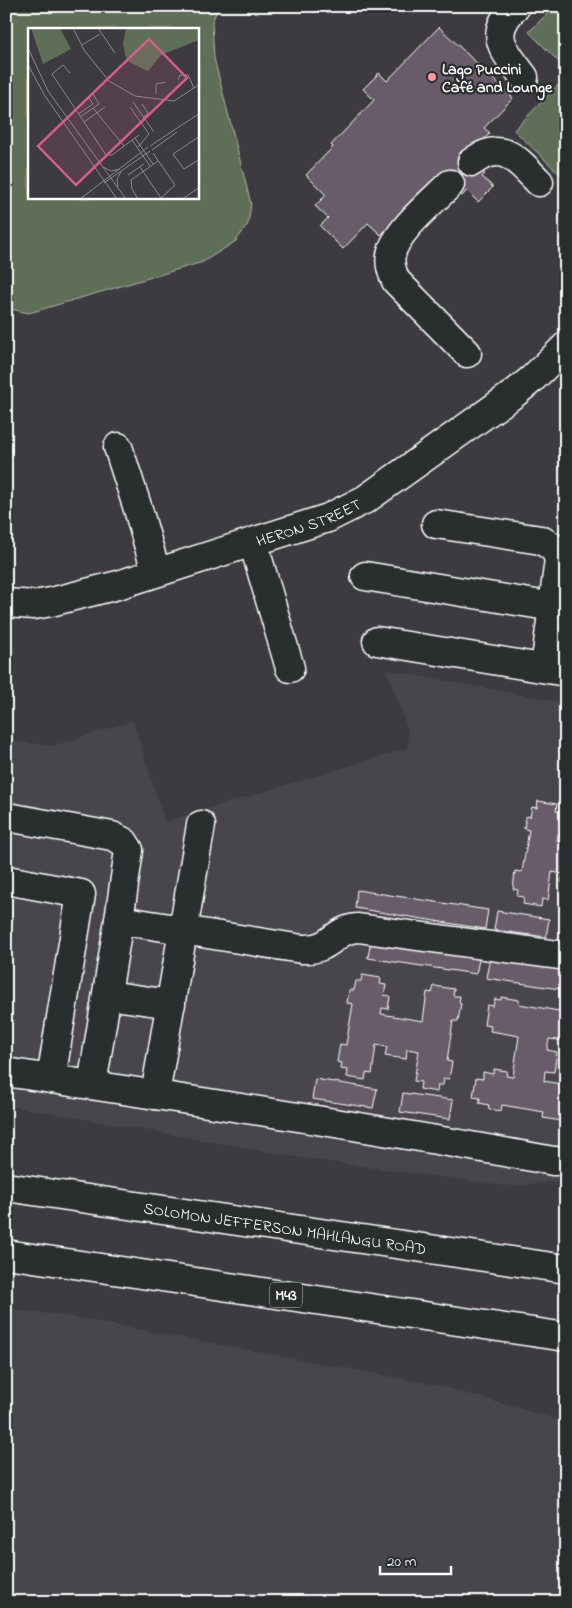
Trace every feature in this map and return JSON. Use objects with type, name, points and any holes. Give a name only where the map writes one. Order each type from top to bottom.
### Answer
[{"type":"main road","points":[[516,6],[508,14],[500,33],[502,46],[524,77]]},
{"type":"main road","points":[[472,162],[491,151],[504,152],[539,182]]},
{"type":"main road","points":[[450,184],[406,227],[394,243],[390,256],[391,269],[396,281],[467,353]]},
{"type":"main road","name":"HERON STREET","points":[[6,603],[34,605],[118,585],[319,522],[357,504],[423,459],[515,393],[566,346]]},
{"type":"main road","points":[[118,447],[156,572]]},
{"type":"main road","points":[[378,641],[556,670],[559,559],[554,548],[541,540],[436,524]]},
{"type":"main road","points":[[253,542],[290,668]]},
{"type":"main road","points":[[364,576],[559,608]]},
{"type":"main road","points":[[13,818],[112,836],[124,842],[129,850],[92,1085]]},
{"type":"main road","points":[[156,1095],[201,825]]},
{"type":"main road","points":[[6,880],[81,894],[121,910],[183,930],[309,949],[321,947],[341,933],[358,928],[566,956]]},
{"type":"main road","points":[[51,1079],[81,894]]},
{"type":"main road","points":[[107,995],[171,1004]]},
{"type":"main road","points":[[6,1072],[450,1141],[566,1161]]},
{"type":"main road","name":"SOLOMON JEFFERSON MAHLANGU ROAD","points":[[6,1187],[566,1270]]},
{"type":"main road","name":"M43","points":[[6,1254],[566,1337]]},
{"type":"shaded area","points":[[387,670],[566,703],[566,1181],[507,1186],[302,1158],[6,1105],[6,740],[53,746],[133,721],[165,822],[408,748],[408,731]]},
{"type":"shaded area","points":[[6,1309],[60,1315],[437,1385],[566,1422],[566,1602],[6,1602]]},
{"type":"green space","points":[[6,6],[219,6],[212,22],[214,58],[251,204],[248,224],[236,241],[203,262],[29,313],[6,308]]},
{"type":"green space","points":[[555,6],[566,6],[566,69],[529,32]]},
{"type":"green space","points":[[558,85],[566,92],[566,180],[514,130]]},
{"type":"building","points":[[439,27],[513,98],[484,128],[490,133],[467,157],[485,174],[482,177],[493,187],[478,202],[467,191],[462,196],[445,179],[420,194],[381,235],[368,223],[343,249],[320,226],[328,218],[315,206],[326,195],[306,175],[333,147],[331,145],[374,100],[363,89],[379,73],[387,81]]},
{"type":"building","points":[[538,801],[557,804],[556,811],[562,812],[560,822],[566,823],[564,835],[558,834],[557,841],[566,842],[566,883],[561,882],[563,874],[552,872],[548,900],[542,899],[541,907],[523,904],[524,897],[517,896],[518,890],[513,889],[515,871],[522,872],[529,830],[524,829],[526,816],[530,817],[532,807],[537,808]]},
{"type":"building","points":[[357,890],[488,910],[485,929],[355,908]]},
{"type":"building","points":[[497,911],[549,919],[546,937],[494,930]]},
{"type":"building","points":[[371,939],[480,955],[476,974],[368,958]]},
{"type":"building","points":[[490,957],[566,968],[566,990],[486,978]]},
{"type":"building","points":[[362,975],[381,978],[380,984],[386,985],[384,995],[390,996],[388,1009],[382,1008],[381,1014],[423,1021],[427,992],[432,993],[434,986],[454,989],[453,996],[460,996],[459,1003],[461,1003],[458,1021],[453,1021],[447,1061],[452,1062],[449,1079],[444,1078],[443,1085],[438,1085],[437,1092],[420,1089],[421,1082],[414,1081],[419,1051],[407,1049],[406,1059],[385,1056],[387,1047],[376,1045],[372,1074],[366,1073],[365,1080],[347,1077],[348,1070],[341,1069],[342,1063],[337,1062],[340,1044],[346,1045],[353,1004],[347,1003],[349,990],[354,990],[356,981],[361,981]]},
{"type":"building","points":[[501,997],[519,1000],[519,1004],[559,1011],[560,1006],[566,1006],[566,1041],[549,1039],[547,1050],[557,1052],[554,1072],[545,1071],[544,1081],[566,1085],[566,1116],[562,1115],[561,1121],[543,1118],[544,1112],[502,1105],[501,1111],[488,1109],[489,1105],[479,1103],[480,1098],[473,1097],[476,1078],[483,1079],[483,1072],[493,1074],[494,1069],[507,1071],[506,1076],[513,1077],[519,1036],[490,1031],[491,1026],[484,1025],[487,1005],[493,1006],[495,999],[501,1000]]},
{"type":"building","points":[[315,1079],[377,1089],[373,1108],[312,1099]]},
{"type":"building","points":[[403,1093],[453,1100],[450,1119],[400,1112]]},
{"type":"place","name":"Lago Puccini Café and Lounge","points":[[432,77]]}]
